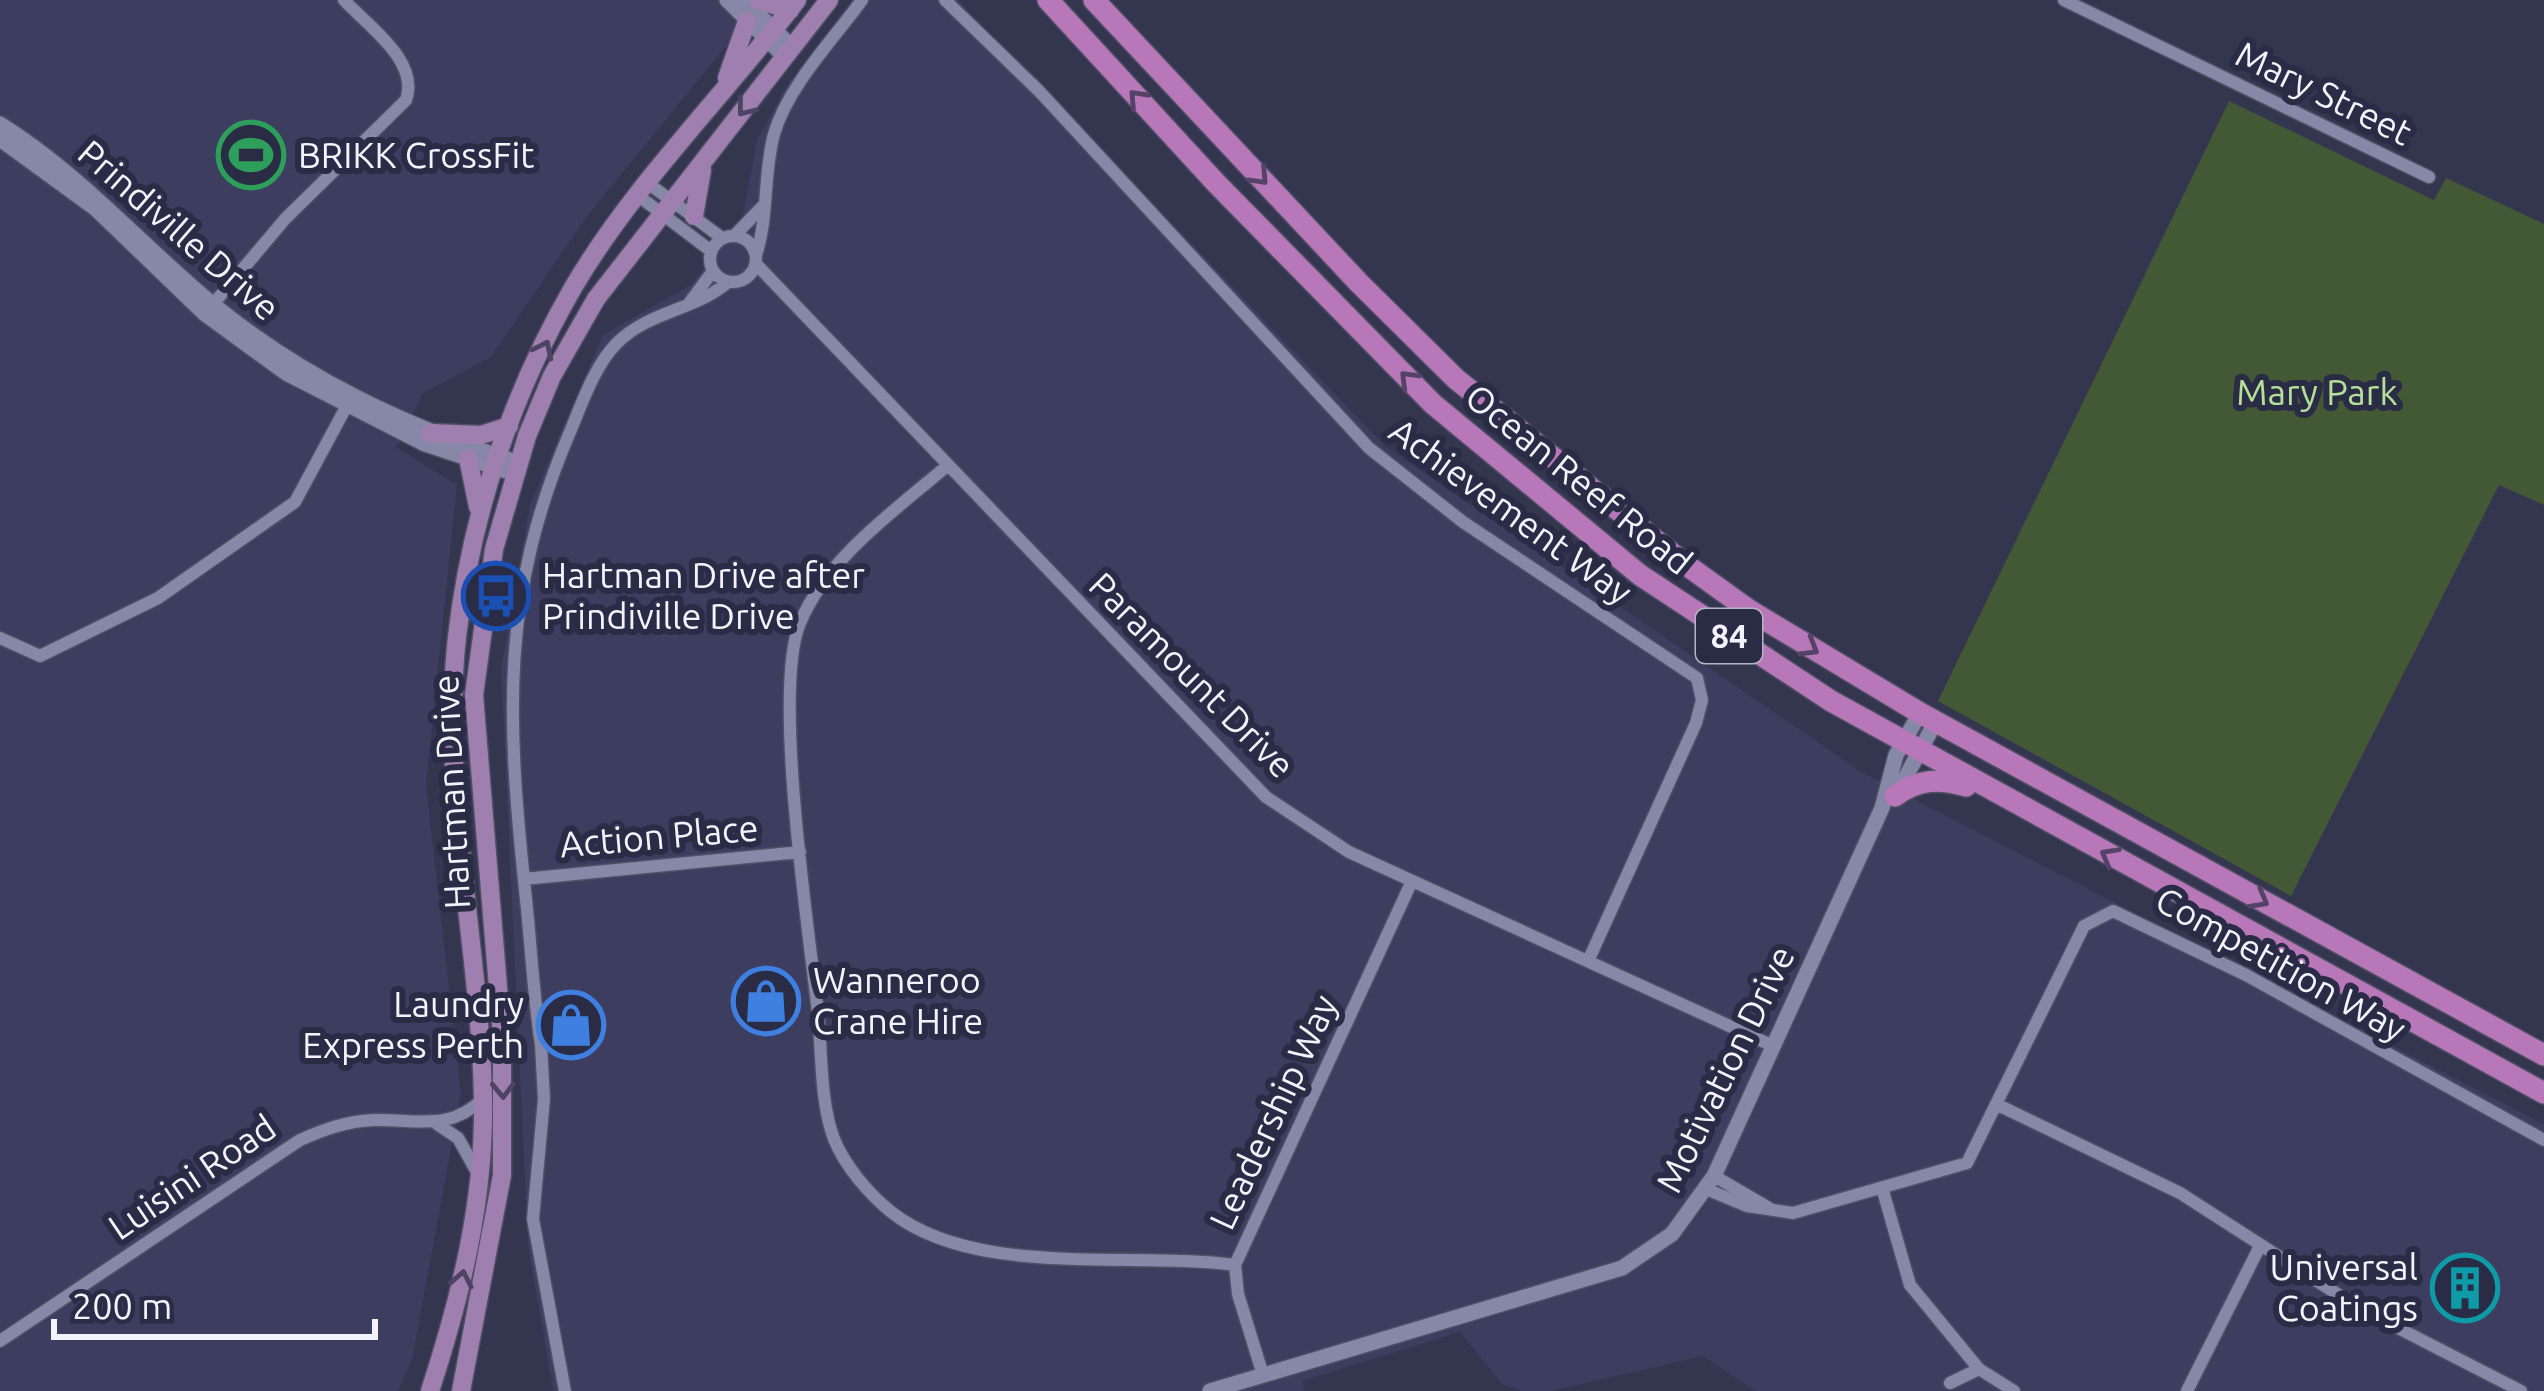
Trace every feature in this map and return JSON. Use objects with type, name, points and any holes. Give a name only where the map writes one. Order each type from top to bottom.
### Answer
[{"type":"main road","points":[[758,0],[794,5]]},
{"type":"main road","name":"Hartman Drive","points":[[461,1391],[502,1175],[502,1036],[474,695],[494,549],[517,468],[552,376],[596,299],[829,0]]},
{"type":"main road","points":[[1031,0],[1101,58]]},
{"type":"main road","name":"Ocean Reef Road","points":[[1048,0],[1400,372],[1535,493],[1748,649],[2001,797],[2544,1093]]},
{"type":"main road","name":"Ocean Reef Road","points":[[1094,0],[1359,283],[1456,379],[1701,575],[1928,717],[2544,1055]]},
{"type":"main road","name":"Hartman Drive","points":[[430,1391],[460,1295],[479,1180],[483,1099],[454,743],[457,639],[479,518],[509,426],[575,285],[720,93],[794,5]]},
{"type":"main road","points":[[720,93],[747,21]]},
{"type":"main road","points":[[694,217],[705,159]]},
{"type":"main road","points":[[430,434],[481,436],[509,426]]},
{"type":"main road","points":[[468,458],[479,518]]},
{"type":"main road","points":[[1889,802],[1909,785],[1934,780],[2001,797]]},
{"type":"street","points":[[209,309],[285,219],[406,100],[411,86],[404,64],[344,0]]},
{"type":"street","points":[[727,0],[788,52]]},
{"type":"street","points":[[744,0],[770,36]]},
{"type":"street","points":[[566,1387],[535,1236],[544,1099],[510,720],[512,653],[537,515],[585,397],[616,344],[645,322],[715,294],[756,259],[767,217],[770,150],[782,111],[862,0]]},
{"type":"street","name":"Achievement Way","points":[[945,0],[1039,91],[1370,448],[1463,522],[1697,678],[1702,700],[1696,723],[1589,959]]},
{"type":"street","name":"Mary Street","points":[[2064,0],[2428,177]]},
{"type":"street","name":"Prindiville Drive","points":[[3,136],[96,209],[286,373],[468,458],[495,461]]},
{"type":"street","points":[[644,191],[711,250],[713,271],[689,302]]},
{"type":"street","points":[[711,250],[765,203]]},
{"type":"street","points":[[667,208],[728,237],[746,239],[756,259]]},
{"type":"street","name":"Paramount Drive","points":[[756,259],[783,296],[843,349],[1252,784],[1348,852],[1771,1045]]},
{"type":"street","points":[[713,271],[733,282]]},
{"type":"street","name":"Paramount Drive","points":[[733,282],[783,296]]},
{"type":"street","points":[[0,638],[40,656],[158,598],[295,502],[349,402]]},
{"type":"street","name":"Prindiville Drive","points":[[349,402],[517,468]]},
{"type":"street","points":[[948,465],[831,569],[798,626],[790,687],[800,852],[835,1140],[893,1214],[970,1248],[1007,1257],[1173,1257],[1235,1265]]},
{"type":"street","name":"Motivation Drive","points":[[1210,1391],[1622,1268],[1672,1234],[1710,1182],[1889,802],[1910,746],[1928,717]]},
{"type":"street","name":"Action Place","points":[[524,879],[800,852]]},
{"type":"street","name":"Leadership Way","points":[[1263,1375],[1238,1294],[1235,1265],[1412,881]]},
{"type":"street","name":"Competition Way","points":[[1710,1182],[1747,1207],[1818,1210],[1967,1163],[2084,926],[2113,911],[2246,975],[2544,1140]]},
{"type":"street","points":[[437,1124],[468,1113],[483,1099]]},
{"type":"street","points":[[1998,1106],[2180,1193],[2359,1308],[2522,1391]]},
{"type":"street","name":"Luisini Road","points":[[0,1341],[300,1140],[334,1125],[375,1120],[437,1124]]},
{"type":"street","points":[[437,1124],[469,1150],[479,1180]]},
{"type":"street","points":[[1883,1191],[1910,1286],[1978,1369],[2014,1391]]},
{"type":"street","points":[[2186,1391],[2260,1246]]},
{"type":"street","points":[[1950,1383],[1978,1369]]},
{"type":"shaded area","points":[[0,0],[764,0],[587,216],[491,357],[423,393],[396,447],[457,485],[426,785],[461,1094],[412,1360],[398,1391],[0,1391]]},
{"type":"shaded area","points":[[852,0],[958,0],[1385,446],[1863,773],[2544,1124],[2544,1391],[1755,1391],[1703,1356],[1551,1391],[1523,1391],[1502,1384],[1460,1332],[1302,1381],[1304,1391],[553,1391],[528,1245],[501,669],[530,504],[603,335],[691,285],[742,219],[757,140],[788,84]]},
{"type":"green space","name":"Mary Park","points":[[2229,101],[2434,200],[2446,178],[2544,224],[2544,505],[2499,485],[2291,896],[1938,701]]},
{"type":"place","name":"BRIKK CrossFit","points":[[251,155]]},
{"type":"place","name":"Hartman Drive after Prindiville Drive","points":[[496,596]]},
{"type":"place","name":"Wanneroo Crane Hire","points":[[766,1001]]},
{"type":"place","name":"Laundry Express Perth","points":[[571,1025]]},
{"type":"place","name":"Universal Coatings","points":[[2465,1288]]}]
